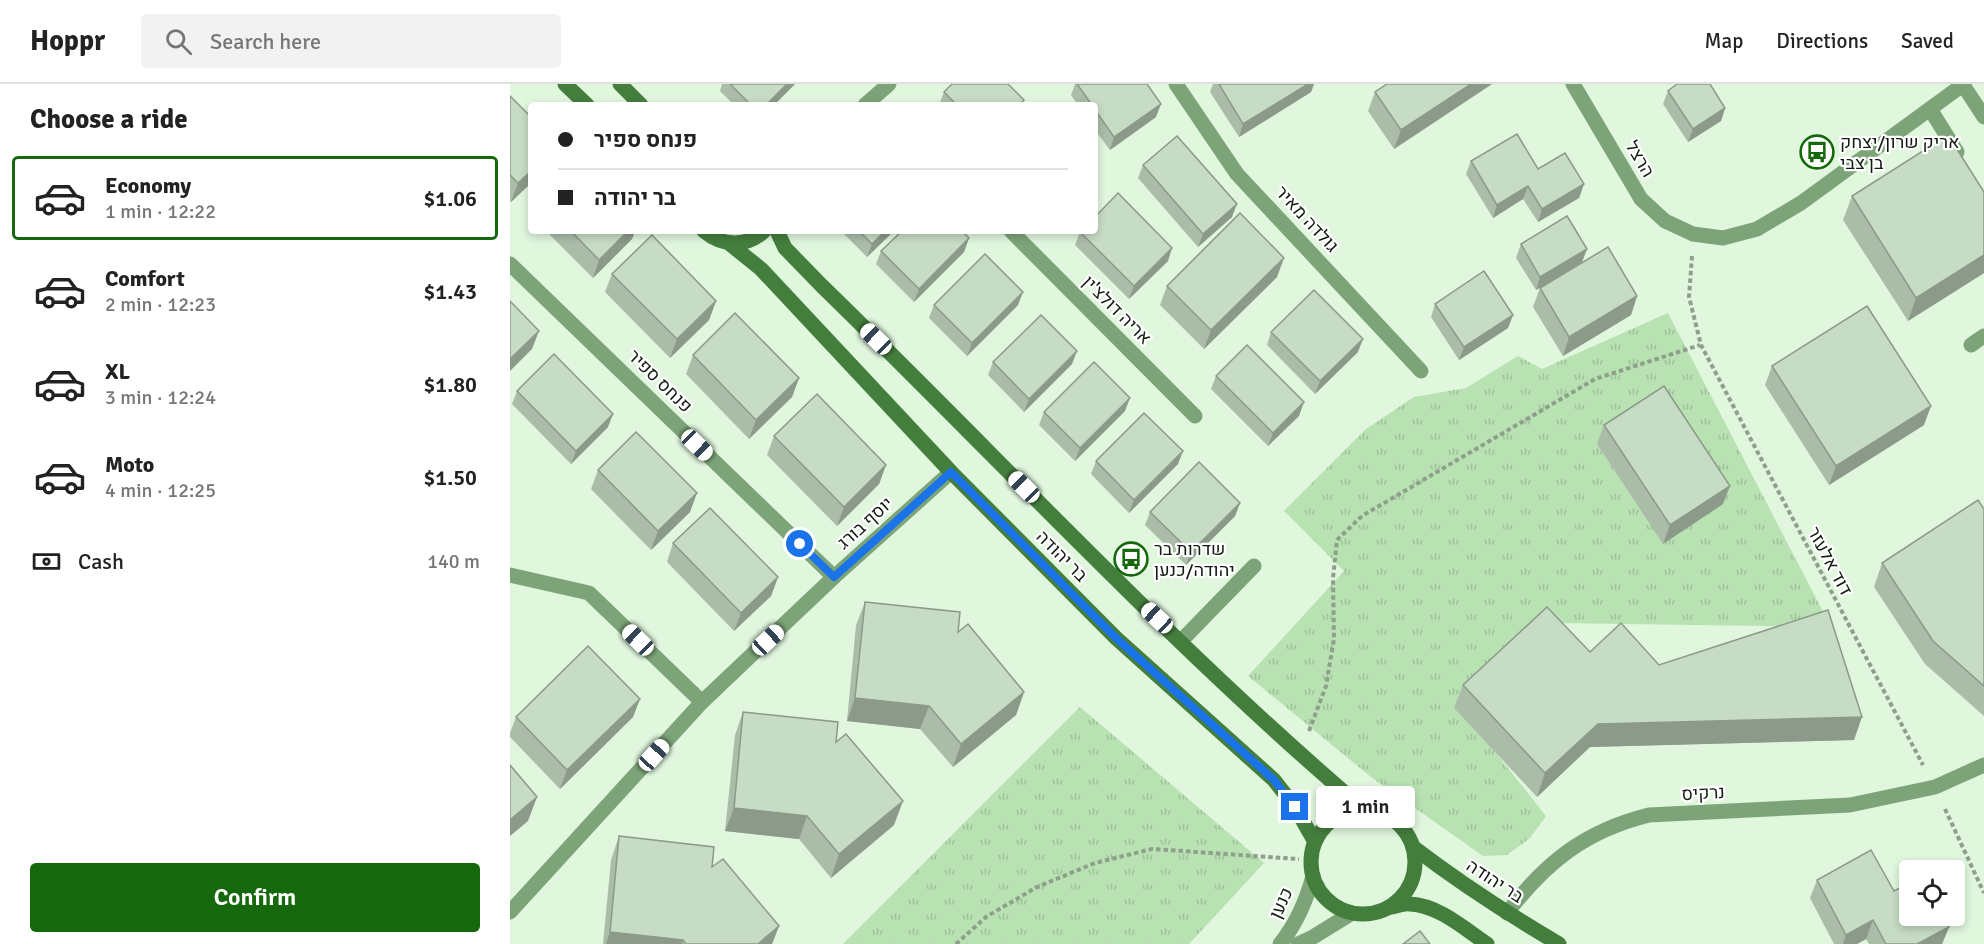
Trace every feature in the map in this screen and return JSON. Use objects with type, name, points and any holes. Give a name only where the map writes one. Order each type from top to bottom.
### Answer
[{"type":"street","points":[[565,84],[584,102]]},
{"type":"street","points":[[620,84],[638,102]]},
{"type":"street","points":[[876,102],[889,84]]},
{"type":"street","name":"גולדה מאיר","points":[[1176,84],[1238,174],[1421,371]]},
{"type":"street","name":"הרצל","points":[[1572,84],[1641,199],[1665,221],[1693,234],[1723,238],[1756,229],[1801,202],[1964,84]]},
{"type":"street","points":[[1964,84],[1984,117]]},
{"type":"street","points":[[1930,109],[1966,166]]},
{"type":"street","name":"בר יהודה","points":[[708,234],[717,240],[730,244],[761,269],[951,472],[1116,638],[1274,780],[1295,807],[1315,842]]},
{"type":"street","points":[[730,244],[750,240],[759,234]]},
{"type":"street","name":"בר יהודה","points":[[778,234],[785,248],[822,286],[1181,641],[1301,754],[1366,811]]},
{"type":"street","name":"אריה דולצ'ין","points":[[1014,234],[1195,416]]},
{"type":"street","name":"פנחס ספיר","points":[[510,264],[834,577]]},
{"type":"street","name":"יוסף בורג","points":[[510,912],[702,702],[834,577],[951,472]]},
{"type":"street","points":[[1181,641],[1254,566]]},
{"type":"street","points":[[510,575],[589,593],[702,702]]},
{"type":"street","name":"נרקיס","points":[[1507,913],[1526,888],[1557,859],[1592,835],[1621,822],[1649,815],[1850,805],[1935,787],[1984,765]]},
{"type":"street","points":[[1391,907],[1403,896],[1412,881],[1415,864],[1413,847],[1406,833],[1395,821],[1381,814],[1366,811],[1350,812],[1335,818],[1315,842],[1311,860],[1313,876],[1327,900],[1339,908],[1365,915],[1409,904],[1428,908],[1449,918],[1487,944]]},
{"type":"street","name":"בר יהודה","points":[[1413,847],[1507,913],[1559,944]]},
{"type":"street","name":"כנען","points":[[1280,944],[1294,926],[1301,912],[1313,876]]},
{"type":"street","name":"כנען","points":[[1298,944],[1352,913]]},
{"type":"path","name":"דוד אלעזר","points":[[1693,234],[1689,297],[1701,345],[1935,787],[1984,893]]},
{"type":"path","points":[[1301,754],[1326,686],[1334,639],[1333,578],[1337,540],[1362,516],[1595,379],[1701,345]]},
{"type":"path","points":[[956,944],[986,917],[1037,887],[1095,862],[1152,849],[1311,860]]},
{"type":"green space","points":[[1668,313],[1831,627],[1555,623],[1457,704],[1546,816],[1530,838],[1507,855],[1483,856],[1371,777],[1248,676],[1344,571],[1284,511],[1366,429],[1414,397],[1466,388],[1518,356],[1542,369]]},
{"type":"green space","points":[[1080,707],[1264,863],[1189,944],[843,944]]},
{"type":"building","points":[[730,84],[787,84],[769,102],[748,102]]},
{"type":"building","points":[[952,84],[1008,84],[1024,100],[1022,102],[954,102],[944,92]]},
{"type":"building","points":[[1077,84],[1147,84],[1161,104],[1114,137],[1098,114],[1098,102],[1090,102]]},
{"type":"building","points":[[1219,84],[1308,84],[1243,124]]},
{"type":"building","points":[[1387,84],[1471,84],[1401,130],[1375,92]]},
{"type":"building","points":[[1677,84],[1710,84],[1725,108],[1693,129],[1668,91]]},
{"type":"building","points":[[510,96],[528,114],[528,174],[518,183],[510,175]]},
{"type":"building","points":[[1517,134],[1538,169],[1565,153],[1584,184],[1542,209],[1528,186],[1497,205],[1471,161]]},
{"type":"building","points":[[1948,135],[1984,192],[1984,255],[1916,298],[1852,196]]},
{"type":"building","points":[[1177,136],[1237,204],[1203,234],[1143,165]]},
{"type":"building","points":[[1118,193],[1172,248],[1134,286],[1082,234],[1098,234],[1098,214]]},
{"type":"building","points":[[1240,213],[1284,258],[1211,330],[1167,286]]},
{"type":"building","points":[[1567,216],[1587,249],[1540,277],[1521,244]]},
{"type":"building","points":[[574,234],[625,234],[599,260]]},
{"type":"building","points":[[862,234],[882,234],[872,244]]},
{"type":"building","points":[[899,234],[965,234],[969,238],[919,289],[881,251]]},
{"type":"building","points":[[652,235],[716,301],[677,339],[612,274]]},
{"type":"building","points":[[1608,247],[1637,296],[1569,337],[1540,288]]},
{"type":"building","points":[[985,254],[1023,292],[972,343],[934,305]]},
{"type":"building","points":[[1484,271],[1513,315],[1464,347],[1435,304]]},
{"type":"building","points":[[1314,290],[1363,339],[1320,381],[1271,332]]},
{"type":"building","points":[[510,301],[539,331],[510,359]]},
{"type":"building","points":[[1867,306],[1931,406],[1836,466],[1772,366]]},
{"type":"building","points":[[735,313],[799,378],[756,420],[693,355]]},
{"type":"building","points":[[1041,315],[1077,351],[1029,399],[993,362]]},
{"type":"building","points":[[1247,345],[1304,402],[1273,433],[1216,376]]},
{"type":"building","points":[[554,354],[613,414],[576,451],[517,391]]},
{"type":"building","points":[[1094,362],[1130,398],[1080,448],[1044,412]]},
{"type":"building","points":[[1664,386],[1730,486],[1670,525],[1604,425]]},
{"type":"building","points":[[817,394],[886,465],[844,507],[774,436]]},
{"type":"building","points":[[1144,413],[1183,451],[1134,500],[1096,461]]},
{"type":"building","points":[[636,432],[697,493],[658,531],[598,470]]},
{"type":"building","points":[[1199,462],[1240,503],[1191,552],[1150,512]]},
{"type":"building","points":[[1978,500],[1984,509],[1984,686],[1933,641],[1882,563]]},
{"type":"building","points":[[710,508],[778,577],[741,613],[673,543]]},
{"type":"building","points":[[865,602],[960,612],[958,632],[968,624],[1024,692],[961,744],[929,706],[855,698]]},
{"type":"building","points":[[1547,607],[1590,652],[1621,623],[1659,665],[1828,610],[1862,717],[1598,724],[1545,773],[1463,685]]},
{"type":"building","points":[[588,646],[640,699],[567,770],[516,717]]},
{"type":"building","points":[[743,712],[838,722],[836,742],[846,734],[903,801],[839,854],[807,816],[734,808]]},
{"type":"building","points":[[510,765],[537,797],[510,820]]},
{"type":"building","points":[[619,836],[714,847],[712,867],[723,859],[779,926],[758,944],[686,944],[683,940],[610,932]]},
{"type":"building","points":[[1871,850],[1894,891],[1899,888],[1899,926],[1949,927],[1917,944],[1886,944],[1873,920],[1846,935],[1817,880]]},
{"type":"building","points":[[1420,931],[1430,944],[1403,944]]},
{"type":"place","name":"אריק שרון/יצחק בן צבי","points":[[1817,152]]},
{"type":"place","name":"שדרות בר יהודה/כנען","points":[[1131,559]]},
{"type":"route","points":[[800,544],[834,577],[951,472],[1116,638],[1274,780],[1295,807]]}]
